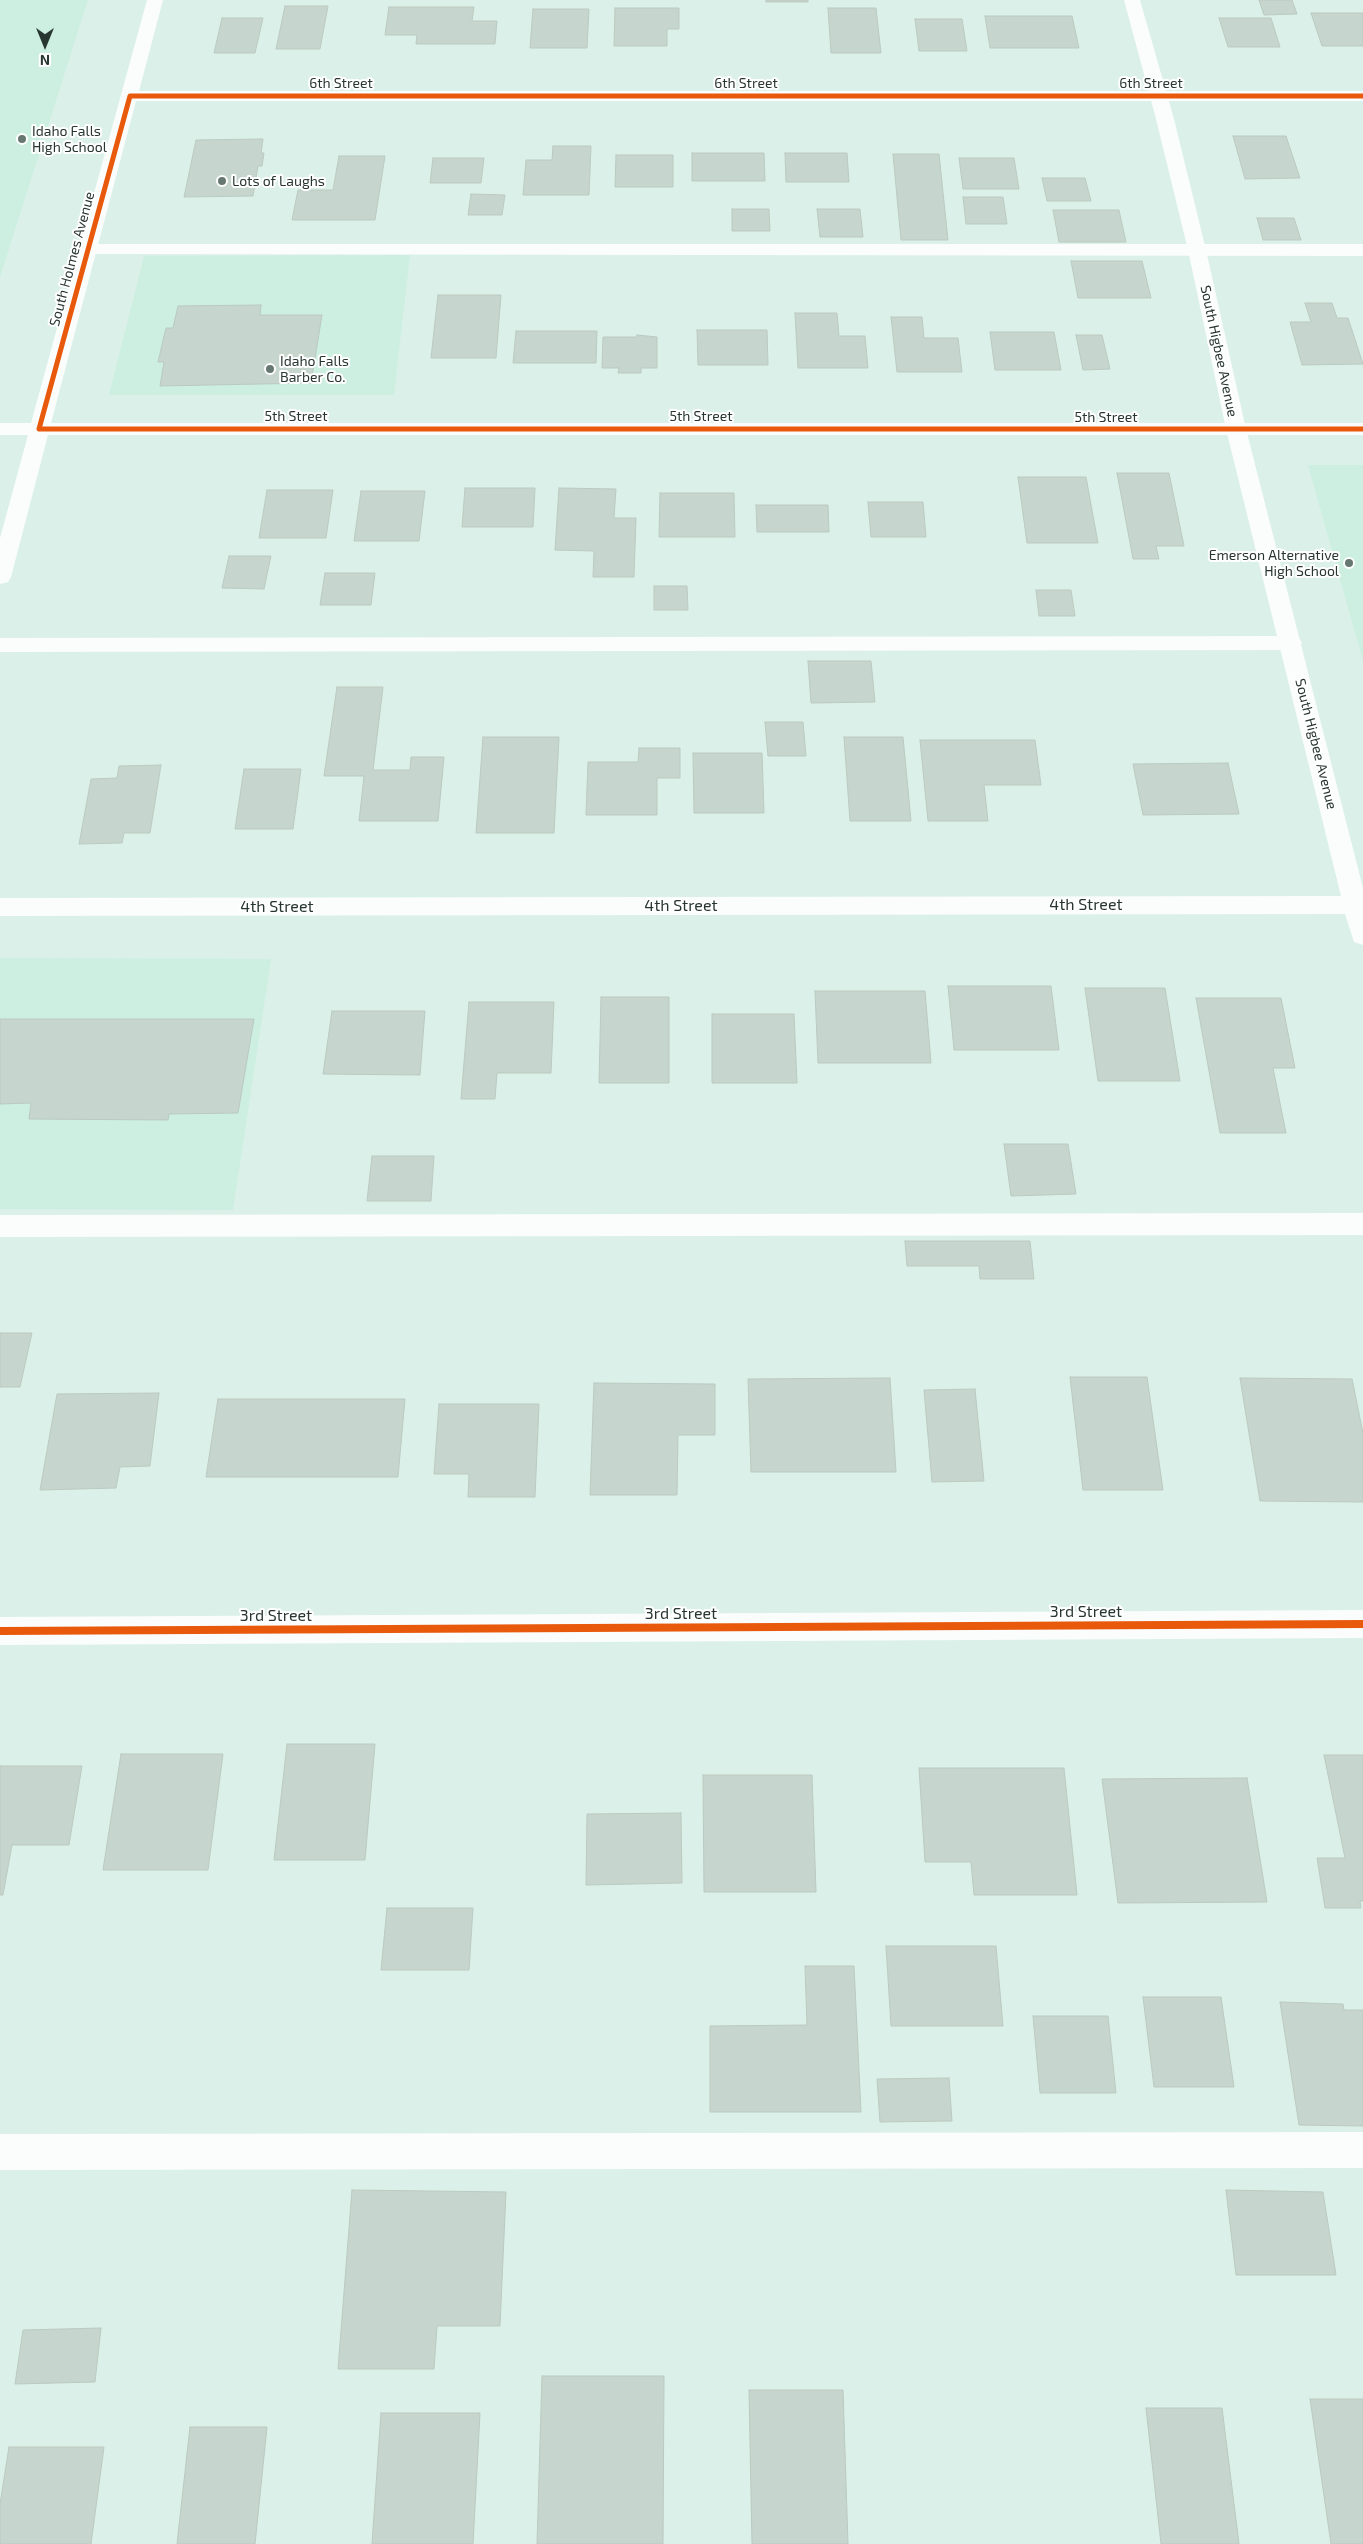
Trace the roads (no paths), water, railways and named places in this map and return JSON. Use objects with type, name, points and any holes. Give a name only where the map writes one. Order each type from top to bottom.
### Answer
[{"type":"street","name":"South Holmes Avenue","points":[[0,577],[155,0]]},
{"type":"street","name":"South Higbee Avenue","points":[[1132,0],[1159,96],[1197,250],[1236,429],[1359,905],[1363,936]]},
{"type":"street","name":"6th Street","points":[[130,96],[1363,96]]},
{"type":"street","points":[[88,250],[1363,250]]},
{"type":"street","name":"5th Street","points":[[0,429],[1363,430]]},
{"type":"street","points":[[0,645],[1292,643]]},
{"type":"street","name":"4th Street","points":[[0,907],[1359,905]]},
{"type":"street","points":[[0,1226],[1363,1224]]},
{"type":"street","name":"3rd Street","points":[[0,1631],[1363,1624]]},
{"type":"street","points":[[0,2152],[1363,2150]]},
{"type":"place","name":"Idaho Falls High School","points":[[22,139]]},
{"type":"place","name":"Lots of Laughs","points":[[222,181]]},
{"type":"place","name":"Idaho Falls Barber Co.","points":[[270,369]]},
{"type":"place","name":"Emerson Alternative High School","points":[[1349,563]]}]
